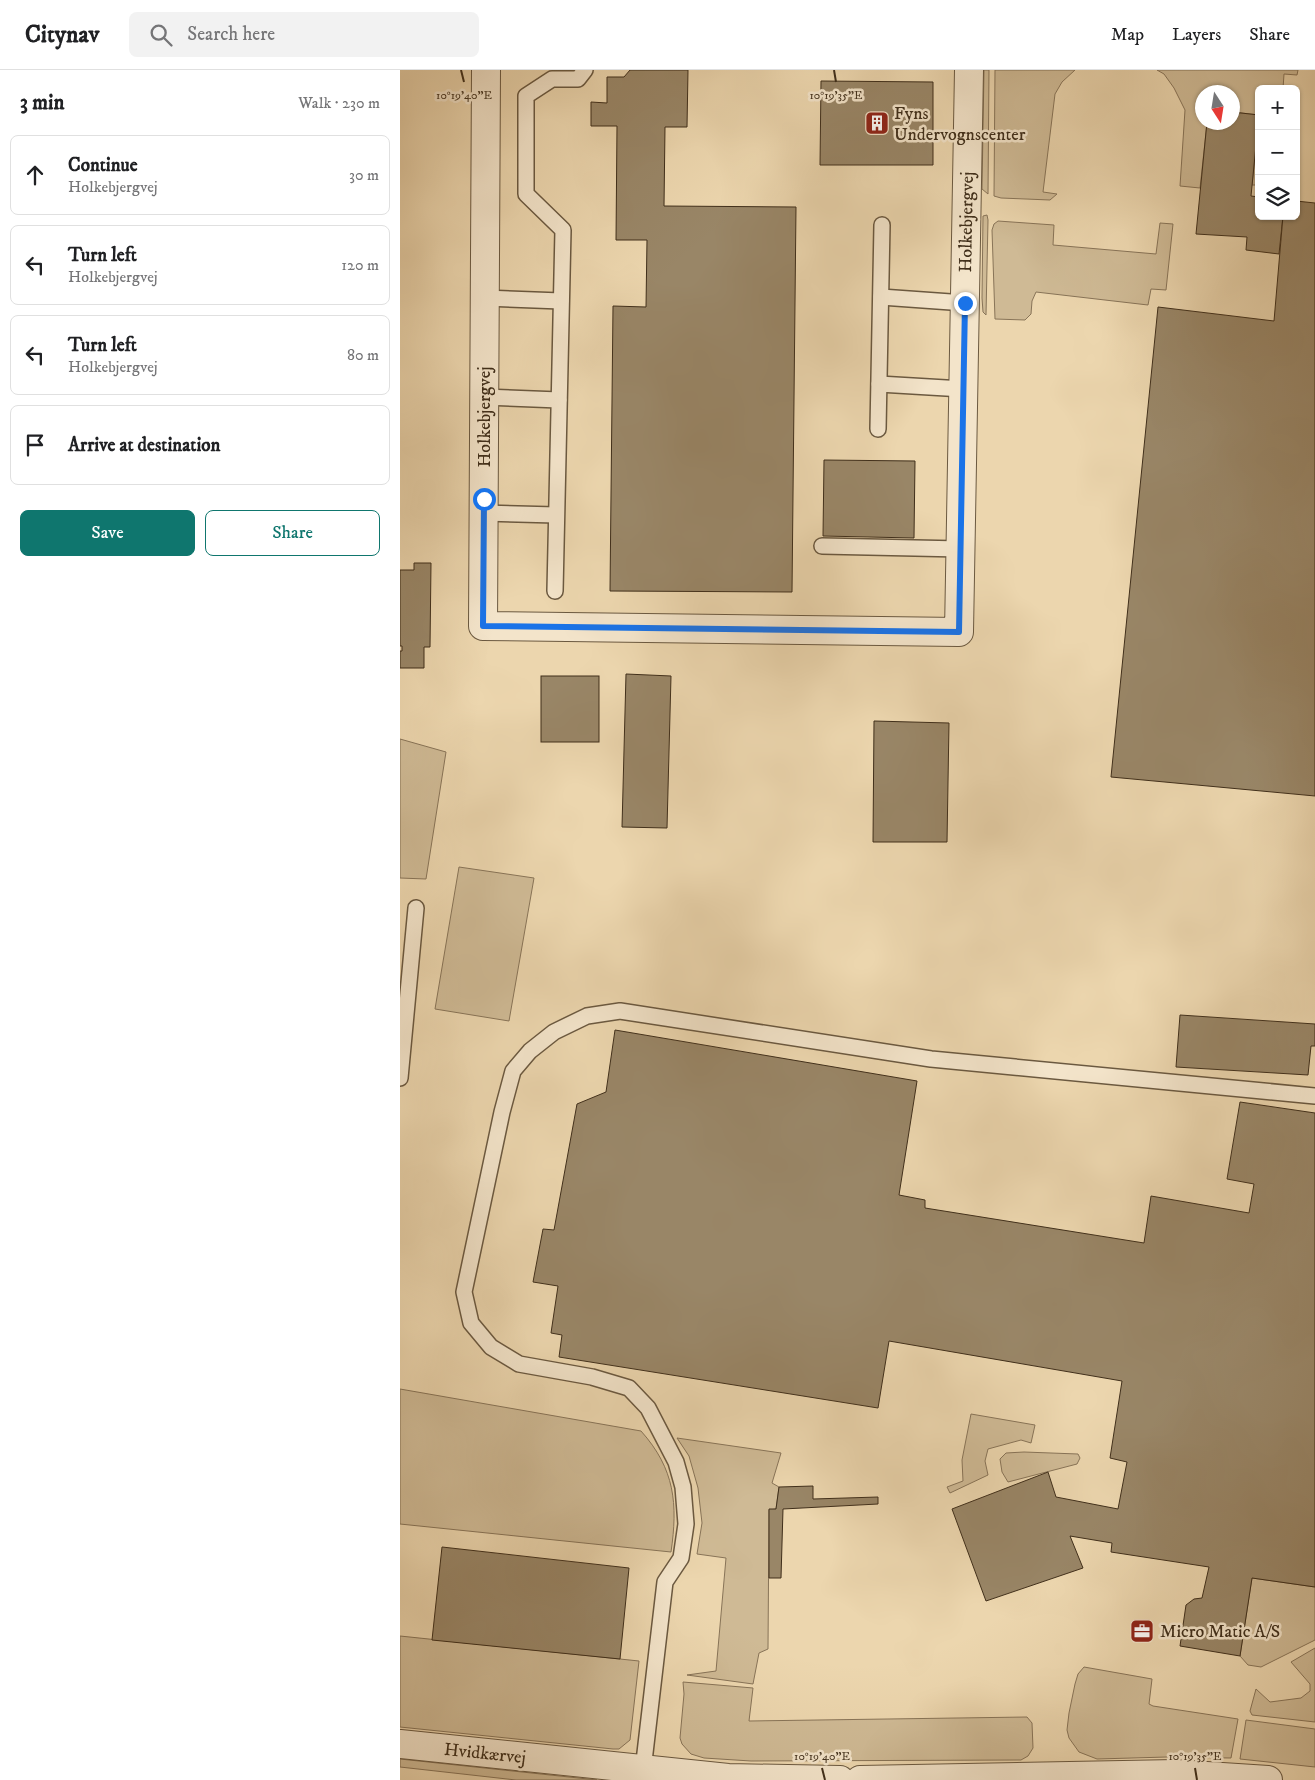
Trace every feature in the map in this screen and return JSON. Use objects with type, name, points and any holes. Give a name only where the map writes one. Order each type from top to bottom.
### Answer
[{"type":"street","name":"Holkebjergvej","points":[[486,70],[483,626],[959,632],[969,70]]},
{"type":"street","name":"Hvidkærvej","points":[[400,1744],[728,1778],[840,1780]]},
{"type":"street","points":[[860,1780],[1176,1774],[1268,1780]]},
{"type":"lane","points":[[555,591],[563,230],[526,194],[526,96],[552,79],[578,79],[585,70]]},
{"type":"lane","points":[[878,429],[882,225]]},
{"type":"lane","points":[[881,297],[965,303]]},
{"type":"lane","points":[[485,298],[562,301]]},
{"type":"lane","points":[[879,384],[963,389]]},
{"type":"lane","points":[[484,397],[559,400]]},
{"type":"lane","points":[[484,513],[556,515]]},
{"type":"lane","points":[[822,546],[960,549]]},
{"type":"lane","points":[[400,1078],[416,908]]},
{"type":"lane","points":[[643,1770],[665,1582],[681,1558],[686,1524],[683,1486],[676,1462],[648,1408],[629,1388],[592,1377],[519,1364],[491,1347],[471,1323],[464,1292],[502,1112],[513,1071],[530,1051],[554,1032],[587,1016],[620,1011],[932,1058],[1315,1096]]},
{"type":"shaded area","points":[[984,70],[989,70],[988,194],[982,189]]},
{"type":"shaded area","points":[[995,70],[1075,70],[1062,82],[1055,94],[1043,192],[1057,194],[1050,200],[994,196]]},
{"type":"shaded area","points":[[1157,70],[1298,70],[1297,75],[1284,74],[1283,85],[1255,85],[1255,115],[1240,113],[1240,85],[1195,85],[1195,130],[1206,130],[1200,188],[1180,186],[1185,110],[1174,88],[1164,74]]},
{"type":"shaded area","points":[[1255,155],[1255,185],[1252,185]]},
{"type":"shaded area","points":[[987,215],[986,315],[983,312],[982,298],[983,216]]},
{"type":"shaded area","points":[[998,221],[1054,225],[1053,245],[1156,254],[1160,223],[1173,224],[1166,290],[1151,289],[1148,305],[1036,292],[1032,301],[1031,314],[1025,320],[995,319],[992,230],[994,224]]},
{"type":"shaded area","points":[[400,739],[446,752],[426,879],[400,878]]},
{"type":"shaded area","points":[[459,867],[534,878],[509,1021],[435,1009]]},
{"type":"shaded area","points":[[400,1389],[641,1431],[661,1459],[671,1488],[674,1518],[671,1552],[400,1524]]},
{"type":"shaded area","points":[[971,1414],[1035,1425],[1031,1443],[1021,1440],[988,1449],[985,1461],[988,1475],[950,1493],[947,1487],[963,1481],[962,1460]]},
{"type":"shaded area","points":[[677,1438],[781,1453],[772,1483],[779,1487],[776,1509],[769,1510],[768,1649],[759,1653],[753,1684],[687,1675],[716,1671],[726,1558],[697,1554],[702,1523],[698,1488],[689,1456]]},
{"type":"shaded area","points":[[1006,1453],[1078,1454],[1080,1458],[1077,1464],[1008,1482],[1002,1472],[1000,1459]]},
{"type":"shaded area","points":[[1252,1578],[1315,1587],[1315,1640],[1261,1667],[1248,1665],[1240,1656]]},
{"type":"shaded area","points":[[400,1636],[639,1661],[630,1740],[619,1749],[613,1749],[400,1727]]},
{"type":"shaded area","points":[[1315,1648],[1315,1722],[1252,1715],[1250,1711],[1256,1689],[1270,1702],[1301,1698],[1310,1691],[1310,1684],[1291,1662]]},
{"type":"shaded area","points":[[1084,1667],[1152,1679],[1149,1704],[1153,1706],[1238,1719],[1231,1758],[1097,1759],[1079,1752],[1069,1738],[1067,1730],[1075,1684],[1078,1674]]},
{"type":"shaded area","points":[[683,1682],[753,1688],[749,1721],[1027,1717],[1032,1723],[1033,1748],[1028,1756],[1021,1760],[751,1761],[704,1758],[691,1754],[682,1744],[680,1738],[684,1694]]},
{"type":"shaded area","points":[[1246,1720],[1315,1729],[1315,1767],[1240,1759]]},
{"type":"shaded area","points":[[400,1759],[597,1780],[516,1780],[400,1767]]},
{"type":"building","points":[[630,70],[688,70],[687,127],[665,127],[664,206],[796,207],[792,592],[610,591],[613,306],[646,307],[647,240],[616,240],[617,126],[591,126],[591,102],[607,103],[607,77],[624,77]]},
{"type":"building","name":"Fyns Undervognscenter","points":[[821,81],[933,82],[933,165],[820,165]]},
{"type":"building","points":[[1240,113],[1255,115],[1255,156],[1251,196],[1255,196],[1255,220],[1283,220],[1279,254],[1246,250],[1247,237],[1196,234],[1206,130],[1240,130]]},
{"type":"building","points":[[1300,201],[1315,203],[1315,796],[1111,777],[1158,307],[1274,321],[1283,220],[1300,220]]},
{"type":"building","points":[[824,460],[915,461],[914,538],[823,536]]},
{"type":"building","points":[[414,563],[431,563],[430,647],[424,647],[424,668],[400,668],[400,651],[402,651],[402,646],[400,646],[400,570],[414,570]]},
{"type":"building","points":[[626,674],[671,676],[667,828],[622,827]]},
{"type":"building","points":[[541,676],[599,676],[599,742],[541,742]]},
{"type":"building","points":[[874,721],[949,723],[947,842],[873,842]]},
{"type":"building","points":[[1180,1015],[1315,1024],[1315,1046],[1311,1046],[1308,1075],[1176,1067]]},
{"type":"building","points":[[615,1030],[917,1081],[899,1195],[925,1200],[925,1208],[1144,1243],[1151,1196],[1249,1213],[1254,1184],[1227,1179],[1240,1102],[1315,1113],[1315,1587],[1252,1578],[1240,1656],[1180,1646],[1186,1605],[1194,1599],[1202,1598],[1209,1567],[1111,1552],[1112,1543],[1070,1536],[1083,1568],[986,1601],[952,1509],[1048,1472],[1056,1497],[1118,1509],[1127,1462],[1110,1458],[1122,1381],[889,1341],[878,1408],[559,1357],[562,1335],[551,1333],[558,1286],[533,1282],[543,1229],[554,1230],[577,1104],[606,1092]]},
{"type":"building","points":[[813,1486],[813,1499],[878,1497],[878,1504],[783,1509],[781,1578],[769,1578],[769,1509],[776,1509],[779,1487]]},
{"type":"building","points":[[442,1547],[629,1568],[620,1659],[432,1640]]},
{"type":"place","name":"Fyns Undervognscenter","points":[[877,123]]},
{"type":"place","name":"Micro Matic A/S","points":[[1142,1631]]},
{"type":"route","points":[[484,499],[483,626],[959,632],[965,303]]}]
